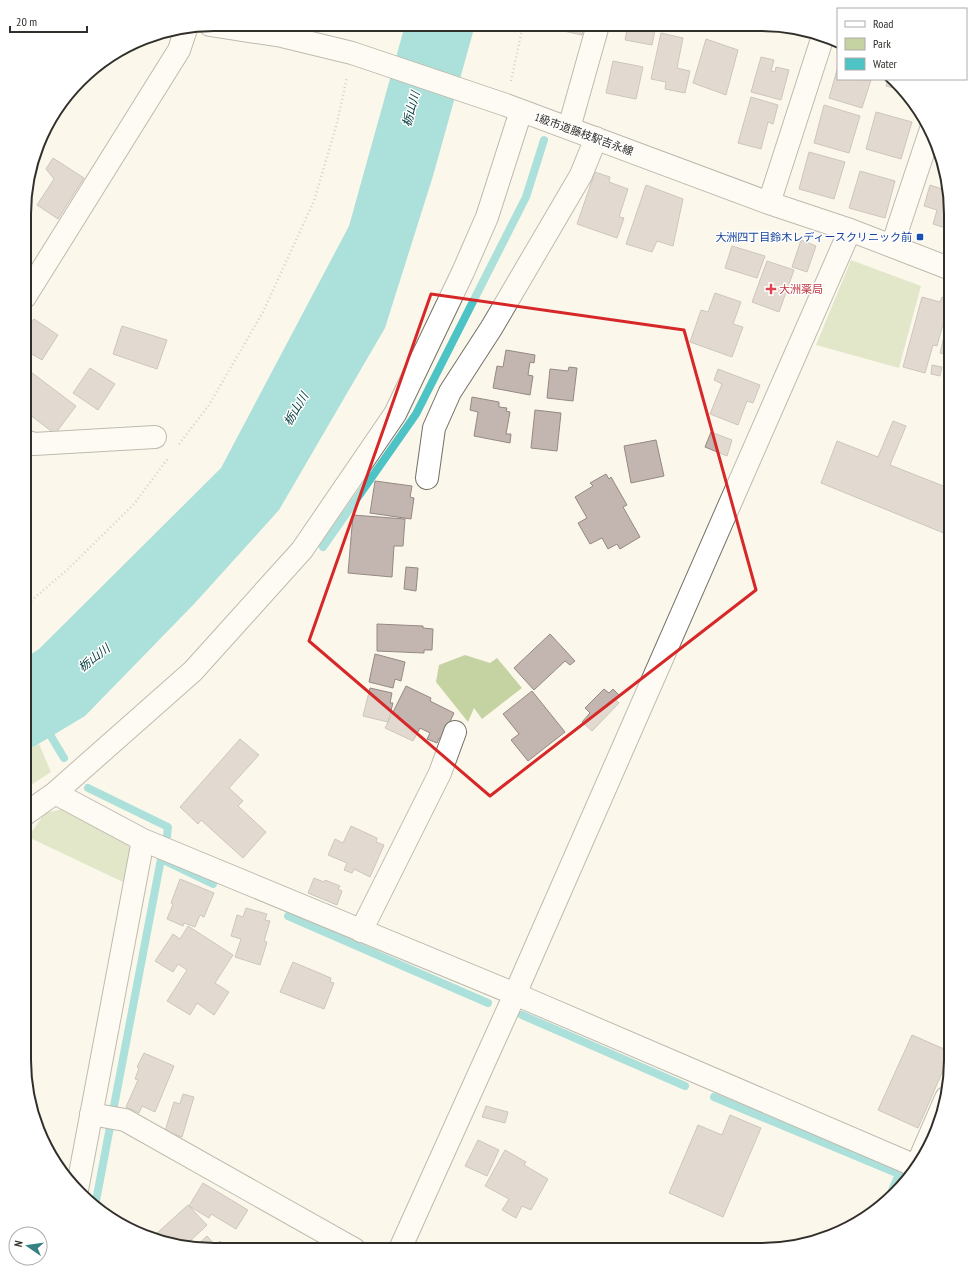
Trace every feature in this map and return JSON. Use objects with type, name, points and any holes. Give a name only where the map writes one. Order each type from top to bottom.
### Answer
[{"type":"street","name":"1級市道藤枝駅吉永線","points":[[249,31],[282,36],[352,52],[569,128],[769,203],[850,230],[944,266]]},
{"type":"street","points":[[569,128],[596,31]]},
{"type":"street","points":[[31,289],[179,50],[184,34]]},
{"type":"street","points":[[769,203],[821,41]]},
{"type":"street","points":[[31,810],[55,793],[198,665],[302,550],[382,434],[395,414],[466,265],[487,217],[513,108]]},
{"type":"street","points":[[427,478],[434,428],[450,392],[492,327],[581,175],[596,138]]},
{"type":"street","points":[[892,246],[928,139]]},
{"type":"street","points":[[403,1243],[515,994],[850,230]]},
{"type":"street","points":[[31,443],[155,437]]},
{"type":"street","points":[[361,931],[440,772],[455,732]]},
{"type":"street","points":[[55,793],[143,840],[515,994],[910,1166]]},
{"type":"street","points":[[78,1183],[95,1115],[143,840]]},
{"type":"street","points":[[95,1115],[125,1120],[343,1243]]},
{"type":"path","points":[[513,108],[522,31]]},
{"type":"path","points":[[176,448],[209,405],[263,312],[314,201],[337,123],[352,52]]},
{"type":"path","points":[[31,601],[68,569],[134,504],[171,454]]},
{"type":"highlighted area","points":[[431,294],[684,330],[756,590],[490,796],[309,641]]},
{"type":"green space","points":[[851,260],[921,286],[899,368],[816,345]]},
{"type":"green space","points":[[465,655],[490,663],[497,658],[522,688],[482,719],[474,708],[468,722],[436,682],[439,665]]},
{"type":"green space","points":[[39,744],[51,772],[31,785],[31,749]]},
{"type":"green space","points":[[63,809],[125,841],[130,848],[123,882],[31,838],[31,833],[45,813]]},
{"type":"water","name":"栃山川","points":[[403,31],[473,31],[433,176],[385,328],[279,510],[195,603],[85,716],[31,748],[31,654],[39,649],[221,468],[349,226]]},
{"type":"building","points":[[563,31],[583,31],[582,35]]},
{"type":"building","points":[[627,31],[655,31],[652,45],[625,40]]},
{"type":"building","points":[[661,33],[683,38],[677,68],[690,71],[685,93],[665,89],[666,82],[651,79]]},
{"type":"building","points":[[706,39],[738,50],[726,95],[693,83]]},
{"type":"building","points":[[761,57],[774,60],[771,71],[775,72],[776,67],[789,70],[781,100],[751,92]]},
{"type":"building","points":[[613,61],[643,67],[636,99],[606,93]]},
{"type":"building","points":[[837,70],[837,80],[871,80],[862,108],[829,98]]},
{"type":"building","points":[[887,81],[895,88],[886,86]]},
{"type":"building","points":[[751,97],[778,105],[773,124],[768,122],[761,149],[738,143]]},
{"type":"building","points":[[824,105],[860,116],[849,153],[814,143]]},
{"type":"building","points":[[876,112],[912,122],[901,159],[866,149]]},
{"type":"building","points":[[809,152],[845,162],[834,199],[799,189]]},
{"type":"building","points":[[53,158],[84,178],[58,219],[37,205],[54,179],[46,169]]},
{"type":"building","points":[[860,171],[895,181],[885,218],[849,208]]},
{"type":"building","points":[[595,172],[610,177],[609,182],[628,189],[619,217],[624,218],[617,238],[577,224]]},
{"type":"building","points":[[646,185],[683,199],[673,246],[657,241],[652,252],[626,244]]},
{"type":"building","points":[[930,185],[942,189],[944,202],[944,228],[933,224],[937,210],[924,206]]},
{"type":"building","points":[[801,240],[816,246],[807,272],[792,267]]},
{"type":"building","points":[[732,246],[765,256],[757,278],[725,268]]},
{"type":"building","points":[[767,261],[794,270],[779,312],[752,302]]},
{"type":"building","points":[[715,293],[741,302],[733,324],[743,327],[732,357],[690,342],[701,310],[708,312]]},
{"type":"building","points":[[922,297],[940,302],[942,297],[944,298],[944,321],[937,346],[933,345],[925,373],[903,367]]},
{"type":"building","points":[[34,319],[58,335],[42,360],[31,354],[31,323]]},
{"type":"building","points":[[122,326],[167,340],[157,369],[113,354]]},
{"type":"building","points":[[944,336],[944,354],[940,353]]},
{"type":"building","points":[[506,350],[535,355],[534,363],[530,362],[528,375],[533,376],[530,395],[493,388],[497,366],[503,367]]},
{"type":"building","points":[[932,365],[942,367],[940,376],[931,374]]},
{"type":"building","points":[[569,367],[577,368],[573,401],[547,398],[550,369],[568,371]]},
{"type":"building","points":[[90,368],[115,384],[98,410],[73,393]]},
{"type":"building","points":[[718,369],[760,385],[753,403],[747,401],[738,425],[710,414],[722,384],[714,380]]},
{"type":"building","points":[[31,372],[76,406],[55,434],[31,416]]},
{"type":"building","points":[[472,397],[499,402],[499,407],[507,408],[506,411],[510,412],[506,434],[511,434],[510,443],[474,436],[478,412],[470,410]]},
{"type":"building","points":[[535,410],[561,413],[557,451],[531,448]]},
{"type":"building","points":[[893,421],[906,426],[890,465],[944,486],[944,533],[821,483],[837,441],[878,457]]},
{"type":"building","points":[[711,432],[732,440],[727,456],[705,447]]},
{"type":"building","points":[[656,440],[664,476],[631,483],[624,446]]},
{"type":"building","points":[[606,474],[609,479],[611,477],[627,505],[623,507],[640,537],[620,549],[617,544],[608,549],[602,538],[590,544],[578,523],[587,518],[575,497],[593,486],[590,483]]},
{"type":"building","points":[[375,481],[412,486],[410,497],[414,498],[411,519],[370,513]]},
{"type":"building","points":[[353,515],[405,519],[403,546],[394,546],[392,577],[348,573]]},
{"type":"building","points":[[406,567],[418,568],[416,591],[404,589]]},
{"type":"building","points":[[377,624],[423,626],[423,628],[433,629],[432,650],[424,650],[424,653],[377,651]]},
{"type":"building","points":[[550,634],[575,661],[570,665],[565,661],[534,690],[514,668]]},
{"type":"building","points":[[375,654],[405,662],[401,681],[395,679],[393,688],[369,682]]},
{"type":"building","points":[[406,686],[431,698],[430,701],[454,713],[442,739],[439,738],[437,743],[427,739],[430,733],[420,728],[413,741],[385,728]]},
{"type":"building","points":[[370,688],[392,693],[390,703],[393,703],[388,722],[363,716]]},
{"type":"building","points":[[604,689],[609,693],[613,689],[619,695],[615,699],[619,703],[592,731],[582,722],[590,713],[585,708]]},
{"type":"building","points":[[532,691],[565,732],[528,761],[511,740],[519,734],[503,714]]},
{"type":"building","points":[[240,739],[259,755],[229,788],[243,801],[238,806],[266,832],[243,858],[201,820],[198,824],[180,807]]},
{"type":"building","points":[[351,826],[377,838],[376,842],[384,845],[370,877],[354,869],[352,873],[344,870],[347,863],[328,855],[335,839],[343,843]]},
{"type":"building","points":[[314,878],[324,882],[325,880],[340,886],[338,889],[342,891],[337,905],[308,893]]},
{"type":"building","points":[[180,879],[214,893],[204,917],[200,915],[195,927],[184,923],[183,926],[167,919]]},
{"type":"building","points":[[246,908],[267,914],[265,920],[270,921],[264,941],[267,942],[260,965],[235,957],[241,939],[231,936],[237,915],[243,917]]},
{"type":"building","points":[[188,926],[233,955],[215,983],[229,992],[214,1015],[197,1003],[190,1015],[167,1001],[187,970],[178,964],[173,972],[155,961],[173,934],[180,939]]},
{"type":"building","points":[[293,962],[331,978],[330,982],[334,983],[324,1009],[280,992]]},
{"type":"building","points":[[912,1035],[944,1049],[944,1068],[918,1128],[878,1110]]},
{"type":"building","points":[[144,1053],[174,1066],[155,1112],[142,1106],[139,1113],[126,1107],[138,1080],[135,1079],[139,1068],[137,1067]]},
{"type":"building","points":[[183,1094],[194,1097],[182,1137],[165,1131],[174,1102],[180,1104]]},
{"type":"building","points":[[486,1106],[508,1112],[505,1123],[482,1117]]},
{"type":"building","points":[[730,1115],[761,1128],[723,1217],[669,1193],[698,1125],[722,1135]]},
{"type":"building","points":[[478,1140],[499,1150],[487,1176],[465,1166]]},
{"type":"building","points":[[505,1150],[526,1162],[524,1165],[548,1179],[531,1210],[522,1206],[516,1218],[502,1210],[509,1199],[485,1186]]},
{"type":"building","points":[[203,1183],[248,1210],[236,1229],[211,1214],[209,1218],[189,1206]]},
{"type":"building","points":[[188,1205],[207,1225],[190,1241],[166,1237],[157,1234]]},
{"type":"building","points":[[207,1236],[213,1243],[202,1243],[200,1243]]},
{"type":"waterway","points":[[323,547],[416,414],[526,197],[544,140]]},
{"type":"waterway","points":[[46,728],[64,758]]},
{"type":"waterway","points":[[88,788],[168,827],[167,836]]},
{"type":"waterway","points":[[96,1200],[161,859],[213,884]]},
{"type":"waterway","points":[[288,916],[488,1003]]},
{"type":"waterway","points":[[522,1015],[685,1086]]},
{"type":"waterway","points":[[714,1097],[899,1174],[893,1188]]},
{"type":"place","name":"大洲四丁目鈴木レディースクリニック前","points":[[920,237]]},
{"type":"place","name":"大洲薬局","points":[[771,289]]}]
